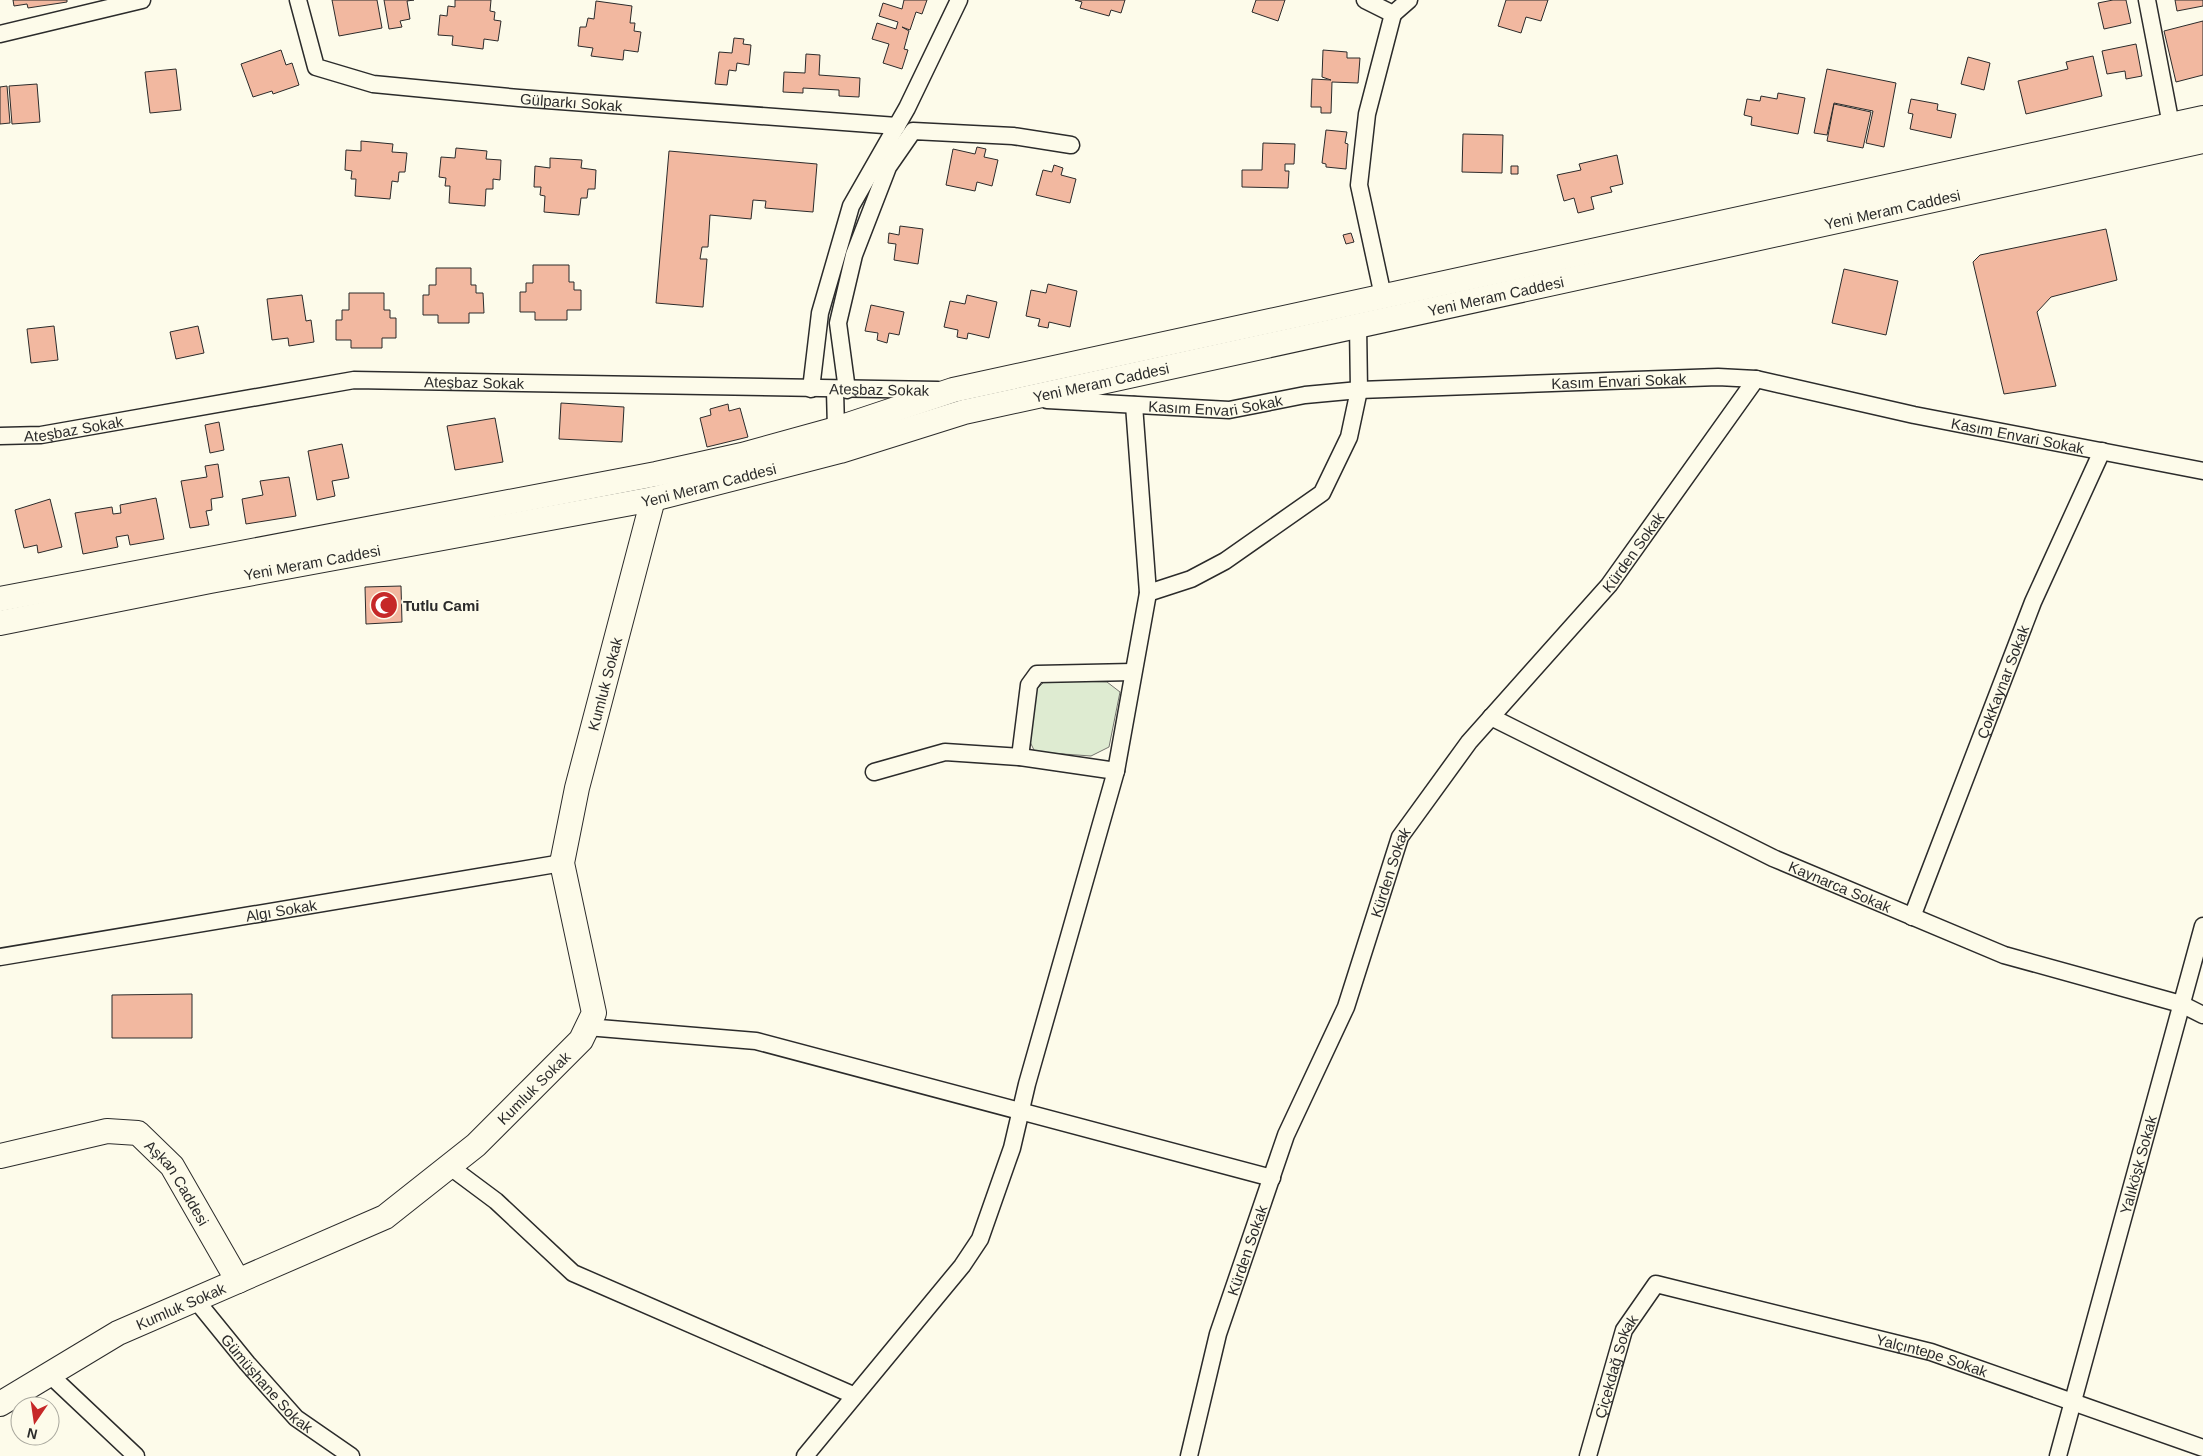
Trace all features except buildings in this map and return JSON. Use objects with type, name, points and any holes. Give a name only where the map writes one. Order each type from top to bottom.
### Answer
[{"type":"main road","name":"Yeni Meram Caddesi","points":[[0,599],[656,474],[742,455],[836,429],[952,390],[2203,118]]},
{"type":"main road","name":"Yeni Meram Caddesi","points":[[0,623],[210,581],[653,499],[840,451],[964,412],[1358,324],[2203,141]]},
{"type":"main road","name":"Kumluk Sokak","points":[[0,1404],[118,1332],[385,1217],[476,1145],[581,1040],[594,1013],[562,863],[577,788],[653,499]]},
{"type":"main road","name":"Aşkan Caddesi","points":[[0,1156],[107,1131],[138,1133],[172,1166],[238,1281]]},
{"type":"street","points":[[0,34],[142,0]]},
{"type":"street","name":"Gülparkı Sokak","points":[[298,0],[316,67],[373,84],[519,98],[897,126]]},
{"type":"street","points":[[811,389],[820,313],[851,206],[897,126],[959,0]]},
{"type":"street","points":[[1365,0],[1393,14]]},
{"type":"street","points":[[1383,296],[1359,185],[1367,114],[1393,14],[1409,0]]},
{"type":"street","points":[[2147,0],[2171,125]]},
{"type":"street","points":[[836,429],[841,390],[838,323],[854,255],[888,167],[913,131],[1013,136],[1071,145]]},
{"type":"street","points":[[1148,592],[1192,579],[1225,561],[1322,493],[1349,437],[1359,390],[1358,324]]},
{"type":"street","name":"Kasım Envari Sokak","points":[[1027,398],[1229,410],[1305,395],[1359,390],[1718,377],[1756,379],[1914,415],[2203,471]]},
{"type":"street","name":"Kürden Sokak","points":[[1189,1456],[1218,1334],[1286,1135],[1346,1007],[1400,837],[1469,742],[1608,585],[1756,379]]},
{"type":"street","name":"Ateşbaz Sokak","points":[[0,436],[41,435],[354,380],[841,390],[952,390]]},
{"type":"street","points":[[805,1456],[962,1266],[980,1239],[1012,1148],[1027,1084],[1116,771],[1148,592],[1134,405]]},
{"type":"street","name":"ÇokKaynar Sokak","points":[[1912,917],[2033,602],[2102,451]]},
{"type":"street","points":[[1020,757],[1029,685],[1037,674],[1133,672]]},
{"type":"street","name":"Kaynarca Sokak","points":[[1491,717],[1773,858],[1912,917],[2004,955],[2181,1004],[2203,1015]]},
{"type":"street","points":[[874,772],[946,752],[1020,757],[1116,771]]},
{"type":"street","name":"Algı Sokak","points":[[0,957],[562,863]]},
{"type":"street","name":"Yalıköşk Sokak","points":[[2058,1456],[2203,926]]},
{"type":"street","points":[[587,1026],[756,1041],[1272,1178]]},
{"type":"street","points":[[450,1166],[496,1201],[573,1273],[853,1396]]},
{"type":"street","name":"Yalçıntepe Sokak","points":[[1656,1284],[1931,1352],[2203,1448]]},
{"type":"street","name":"Çiçekdağ Sokak","points":[[1588,1456],[1624,1330],[1656,1284]]},
{"type":"street","name":"Gümüşhane Sokak","points":[[196,1299],[247,1363],[296,1418],[351,1456]]},
{"type":"street","points":[[50,1374],[136,1456]]},
{"type":"green space","points":[[1046,680],[1107,682],[1120,692],[1109,747],[1091,756],[1035,752],[1028,738],[1036,690]]},
{"type":"place","name":"Tutlu Cami","points":[[384,605]]}]
